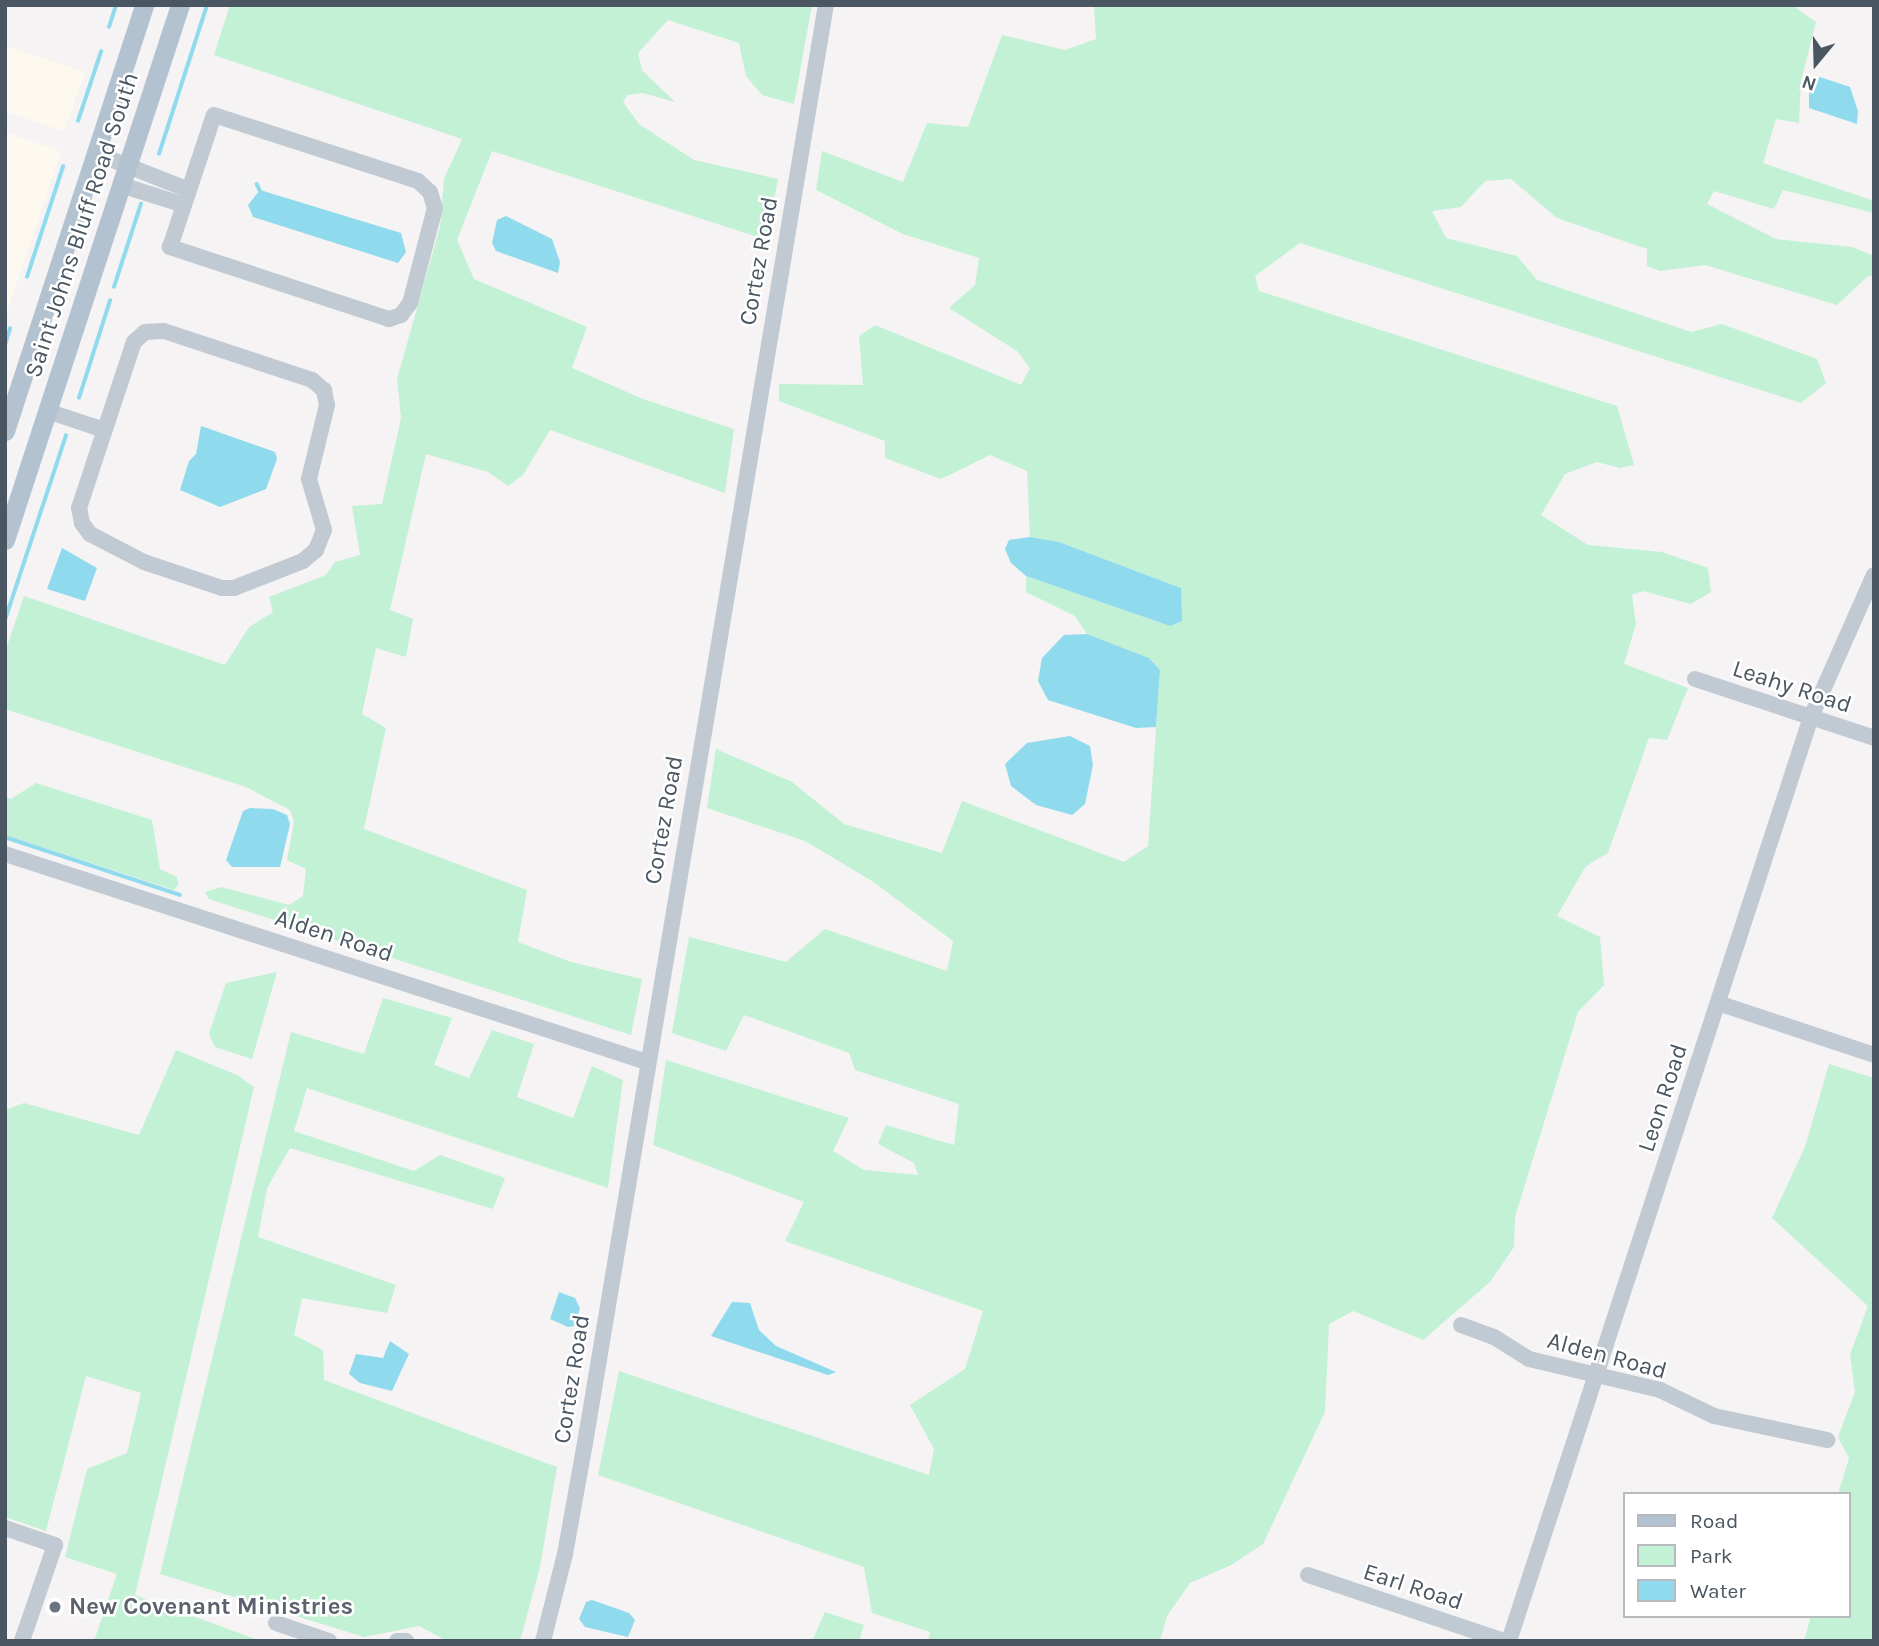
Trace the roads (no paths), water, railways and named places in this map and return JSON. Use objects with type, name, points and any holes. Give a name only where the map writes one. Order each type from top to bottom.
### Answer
[{"type":"main road","name":"Saint Johns Bluff Road South","points":[[5,431],[144,5]]},
{"type":"main road","name":"Saint Johns Bluff Road South","points":[[5,540],[180,5]]},
{"type":"street","name":"Cortez Road","points":[[543,1641],[565,1554],[825,5]]},
{"type":"street","points":[[214,115],[418,180],[430,192],[435,208],[410,303],[401,315],[389,319],[170,247],[187,197],[214,115]]},
{"type":"street","points":[[95,153],[127,165],[187,197]]},
{"type":"street","points":[[121,185],[187,197]]},
{"type":"street","points":[[164,331],[312,380],[324,390],[327,405],[309,479],[323,517],[324,530],[316,550],[303,561],[234,588],[222,588],[144,562],[90,534],[82,523],[79,508],[104,430],[134,342],[145,332],[164,331]]},
{"type":"street","points":[[47,411],[104,430]]},
{"type":"street","name":"Leon Road","points":[[1509,1641],[1811,717],[1874,575]]},
{"type":"street","name":"Leahy Road","points":[[1695,679],[1874,738]]},
{"type":"street","name":"Alden Road","points":[[5,854],[647,1062]]},
{"type":"street","points":[[1718,1003],[1874,1055]]},
{"type":"street","name":"Alden Road","points":[[1461,1325],[1494,1337],[1529,1359],[1660,1390],[1714,1416],[1827,1440]]},
{"type":"street","points":[[5,1528],[55,1545],[22,1641]]},
{"type":"street","name":"Earl Road","points":[[1308,1576],[1504,1641]]},
{"type":"street","points":[[276,1623],[329,1641]]},
{"type":"street","points":[[397,1641],[407,1641]]},
{"type":"water","points":[[1820,77],[1850,87],[1858,111],[1857,124],[1809,108],[1809,82]]},
{"type":"water","points":[[260,190],[401,233],[406,252],[398,263],[253,217],[248,205]]},
{"type":"water","points":[[506,216],[552,239],[560,262],[558,273],[496,251],[492,243],[497,220]]},
{"type":"water","points":[[201,426],[275,452],[277,459],[266,489],[220,507],[180,490],[189,461],[196,454]]},
{"type":"water","points":[[1030,537],[1059,542],[1181,588],[1182,621],[1170,626],[1026,576],[1011,563],[1005,549],[1009,540]]},
{"type":"water","points":[[62,548],[97,568],[85,601],[47,589]]},
{"type":"water","points":[[1087,634],[1149,658],[1160,670],[1156,727],[1136,728],[1048,700],[1038,681],[1042,658],[1064,635]]},
{"type":"water","points":[[1070,736],[1090,746],[1093,765],[1085,804],[1072,815],[1036,805],[1011,786],[1005,764],[1027,743]]},
{"type":"water","points":[[250,808],[273,809],[287,815],[290,824],[280,867],[232,867],[226,860],[243,811]]},
{"type":"water","points":[[559,1292],[575,1298],[580,1308],[575,1326],[568,1327],[550,1319]]},
{"type":"water","points":[[732,1302],[750,1303],[759,1330],[776,1346],[836,1372],[828,1375],[711,1336]]},
{"type":"water","points":[[390,1341],[409,1354],[392,1391],[360,1383],[349,1374],[356,1354],[383,1358]]},
{"type":"water","points":[[592,1600],[629,1613],[635,1620],[628,1637],[585,1627],[579,1619],[586,1602]]},
{"type":"waterway","points":[[109,27],[116,5]]},
{"type":"waterway","points":[[159,154],[207,5]]},
{"type":"waterway","points":[[78,121],[101,52]]},
{"type":"waterway","points":[[27,277],[63,167]]},
{"type":"waterway","points":[[257,184],[260,190]]},
{"type":"waterway","points":[[114,287],[141,204]]},
{"type":"waterway","points":[[79,398],[110,301]]},
{"type":"waterway","points":[[5,345],[10,329]]},
{"type":"waterway","points":[[5,620],[66,436]]},
{"type":"waterway","points":[[5,837],[180,895]]},
{"type":"place","name":"New Covenant Ministries","points":[[55,1607]]}]
